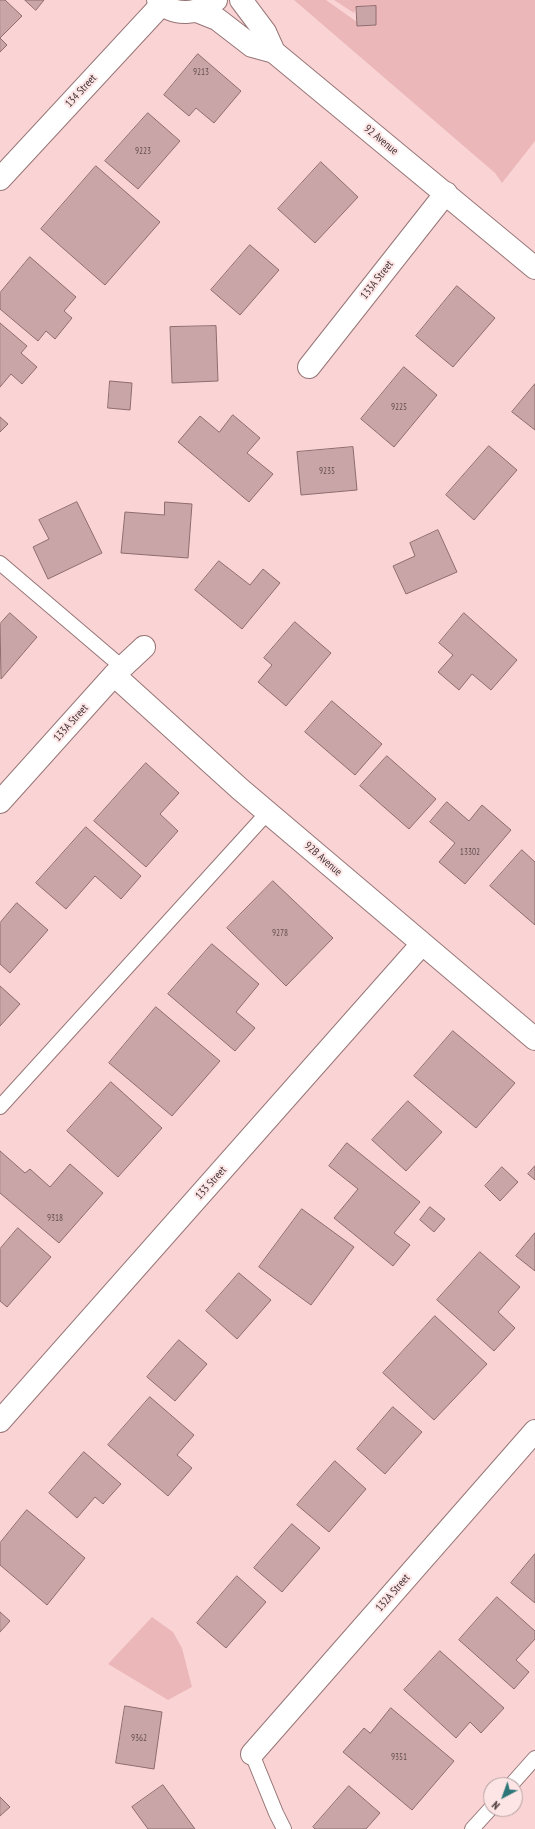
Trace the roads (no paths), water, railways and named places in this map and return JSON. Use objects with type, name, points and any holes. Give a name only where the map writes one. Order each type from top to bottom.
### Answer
[{"type":"street","points":[[160,2],[176,11],[192,12],[207,7],[216,0]]},
{"type":"street","name":"92 Avenue","points":[[241,0],[265,32],[274,52],[535,268]]},
{"type":"street","name":"134 Street","points":[[0,179],[160,2]]},
{"type":"street","points":[[197,10],[223,23],[252,46],[274,52]]},
{"type":"street","name":"133A Street","points":[[309,367],[446,193]]},
{"type":"street","name":"133A Street","points":[[0,802],[118,671],[144,647]]},
{"type":"street","name":"92B Avenue","points":[[118,671],[234,784],[535,1039]]},
{"type":"street","name":"133 Street","points":[[0,1421],[422,944]]},
{"type":"street","name":"132A Street","points":[[252,1754],[535,1431]]},
{"type":"lane","points":[[0,563],[118,671]]},
{"type":"lane","points":[[0,1107],[268,812]]},
{"type":"lane","points":[[252,1754],[284,1829]]},
{"type":"lane","points":[[518,1777],[535,1758]]},
{"type":"lane","points":[[472,1829],[483,1817]]}]
